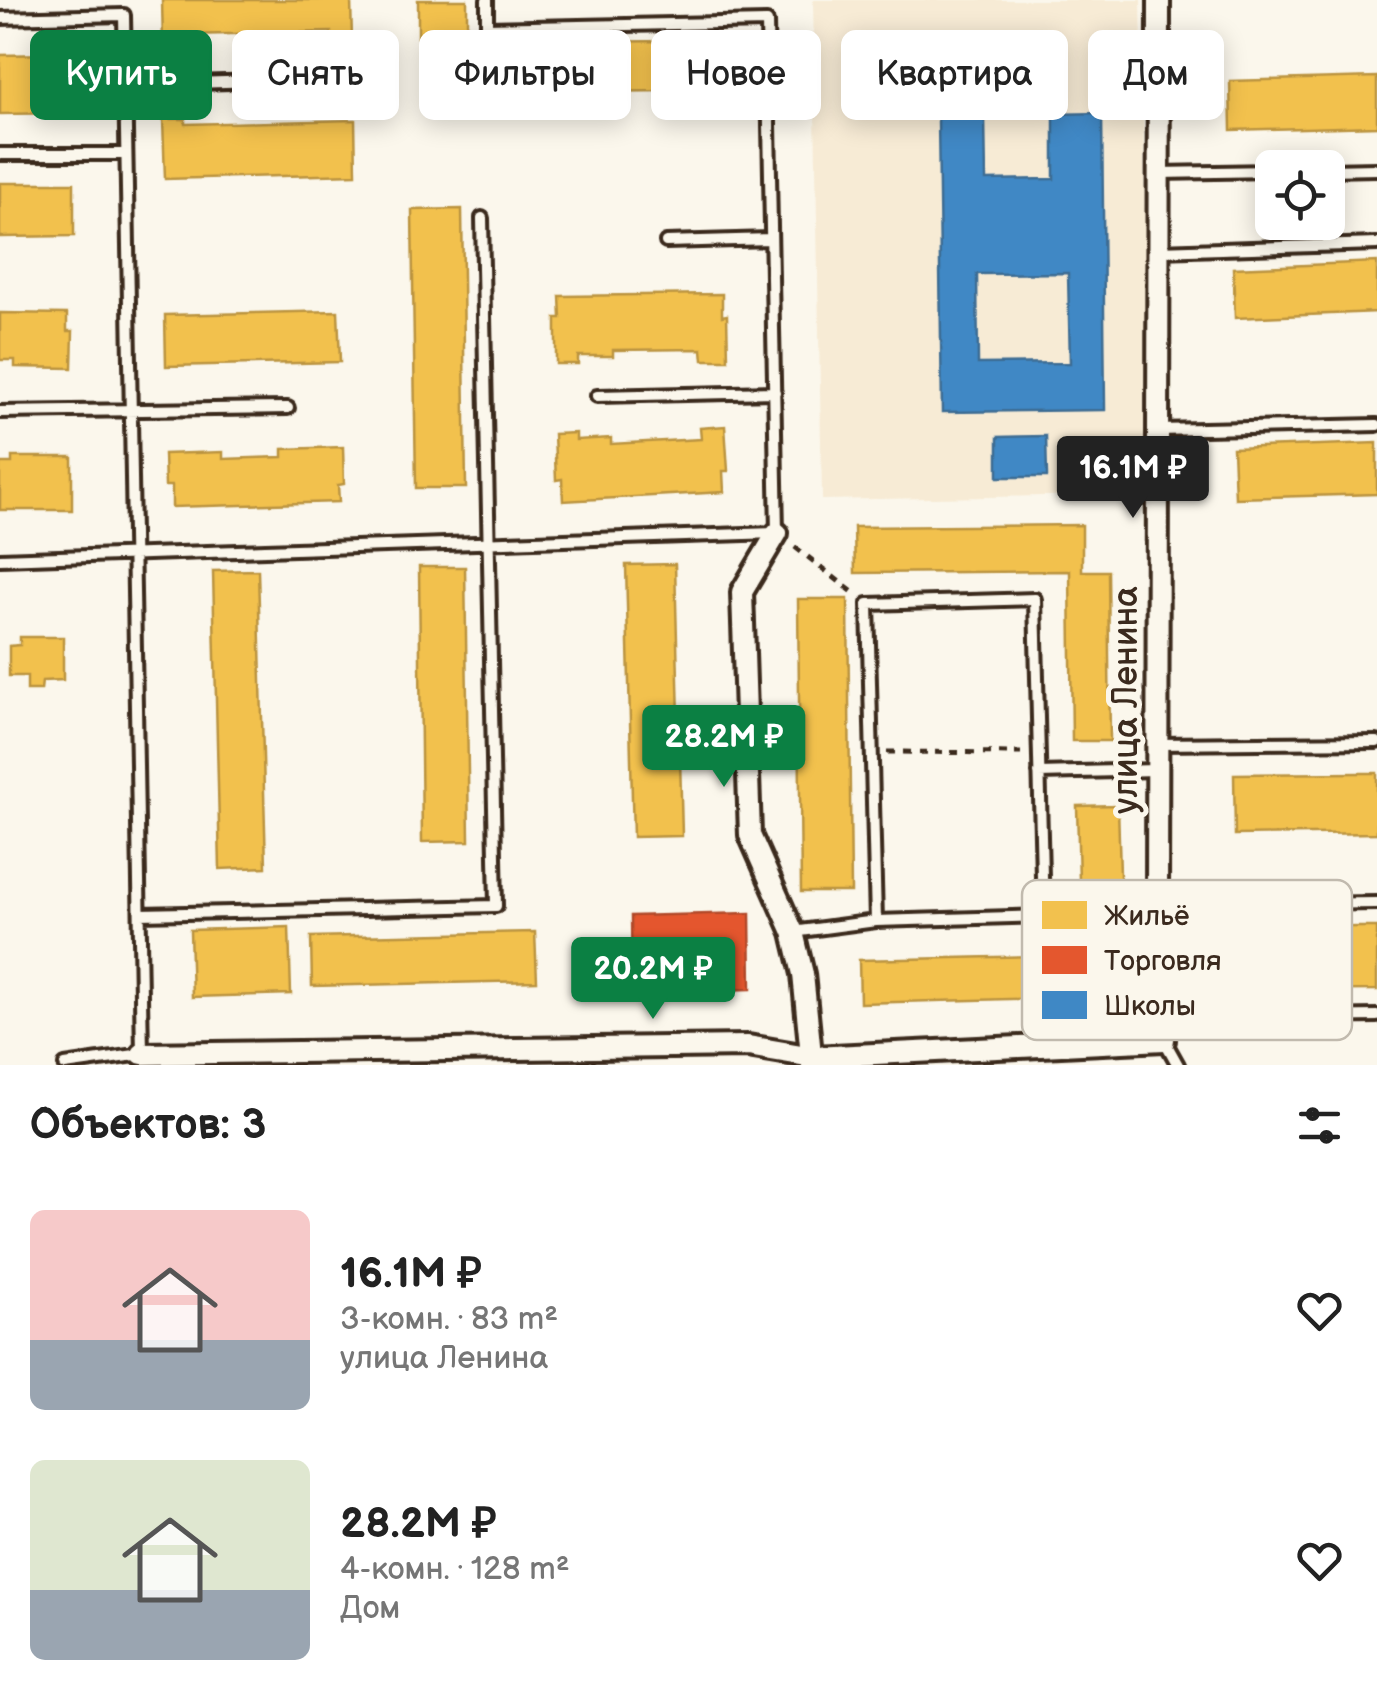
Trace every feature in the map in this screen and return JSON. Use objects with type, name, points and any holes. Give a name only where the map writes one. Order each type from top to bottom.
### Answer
[{"type":"street","name":"улица Ленина","points":[[1157,880],[1159,0]]},
{"type":"street","points":[[778,533],[742,592],[750,836],[794,932],[803,974],[812,1061]]},
{"type":"street","points":[[142,1054],[298,1059],[748,1046],[812,1061],[1050,1040]]},
{"type":"lane","points":[[0,559],[778,533],[766,22],[487,28],[487,0]]},
{"type":"lane","points":[[0,18],[124,15],[124,30]]},
{"type":"lane","points":[[65,1065],[142,1054],[126,120]]},
{"type":"lane","points":[[0,154],[126,154]]},
{"type":"lane","points":[[1345,170],[1377,169]]},
{"type":"lane","points":[[1159,173],[1255,171]]},
{"type":"lane","points":[[140,914],[496,906],[482,218]]},
{"type":"lane","points":[[666,242],[771,239]]},
{"type":"lane","points":[[1158,251],[1377,244]]},
{"type":"lane","points":[[597,396],[775,392]]},
{"type":"lane","points":[[0,412],[288,408]]},
{"type":"lane","points":[[1158,430],[1377,425]]},
{"type":"lane","points":[[876,920],[868,604],[1035,600],[1042,880]]},
{"type":"lane","points":[[1158,744],[1377,742]]},
{"type":"lane","points":[[1039,773],[1158,770]]},
{"type":"lane","points":[[1352,904],[1377,904]]},
{"type":"lane","points":[[794,932],[876,920],[1022,917]]},
{"type":"lane","points":[[1352,1018],[1377,1016]]},
{"type":"lane","points":[[1167,1040],[1178,1065]]},
{"type":"path","points":[[778,533],[868,604]]},
{"type":"path","points":[[872,752],[1039,753]]},
{"type":"shaded area","points":[[813,0],[1141,0],[1142,30],[1088,30],[1088,120],[1143,120],[1150,494],[822,500],[815,120],[821,120],[821,30],[814,30]]},
{"type":"building: Жильё","points":[[162,0],[351,0],[352,30],[232,30],[232,34],[212,34],[212,30],[163,30]]},
{"type":"building: Жильё","points":[[418,0],[467,0],[467,30],[419,30],[418,38]]},
{"type":"building: Жильё","points":[[631,41],[651,41],[651,91],[631,91]]},
{"type":"building: Жильё","points":[[30,54],[30,114],[0,114],[0,55]]},
{"type":"building: Жильё","points":[[1377,77],[1377,126],[1231,130],[1230,81]]},
{"type":"building: Жильё","points":[[163,120],[185,120],[185,124],[355,120],[356,174],[165,179]]},
{"type":"building: Жильё","points":[[0,183],[74,183],[74,236],[0,237]]},
{"type":"building: Жильё","points":[[462,209],[466,488],[416,488],[412,210]]},
{"type":"building: Жильё","points":[[1377,262],[1377,312],[1235,318],[1233,268]]},
{"type":"building: Жильё","points":[[722,294],[722,316],[727,315],[728,360],[703,360],[702,349],[613,350],[613,356],[578,356],[578,364],[556,364],[560,296]]},
{"type":"building: Жильё","points":[[338,311],[340,362],[166,366],[165,315]]},
{"type":"building: Жильё","points":[[0,313],[67,314],[67,331],[73,331],[72,368],[15,367],[15,360],[0,360]]},
{"type":"building: Жильё","points":[[725,426],[728,471],[723,471],[724,492],[563,501],[562,479],[556,480],[554,434],[576,433],[576,440],[611,438],[611,444],[701,439],[700,428]]},
{"type":"building: Жильё","points":[[1377,443],[1377,494],[1235,498],[1233,448]]},
{"type":"building: Жильё","points":[[343,447],[344,484],[338,485],[339,502],[172,507],[172,486],[165,486],[164,454],[223,452],[223,459],[283,457],[283,449]]},
{"type":"building: Жильё","points":[[12,457],[72,457],[72,510],[0,510],[0,463],[12,463]]},
{"type":"building: Жильё","points":[[1082,525],[1082,571],[1108,571],[1110,741],[1072,741],[1070,571],[855,573],[854,527]]},
{"type":"building: Жильё","points":[[675,564],[682,836],[633,837],[626,565]]},
{"type":"building: Жильё","points":[[419,567],[465,567],[469,841],[422,842]]},
{"type":"building: Жильё","points":[[258,570],[266,867],[220,869],[213,571]]},
{"type":"building: Жильё","points":[[798,599],[848,599],[851,892],[801,892]]},
{"type":"building: Жильё","points":[[20,637],[63,637],[63,680],[42,681],[41,690],[27,690],[27,676],[9,676],[9,646],[20,645]]},
{"type":"building: Жильё","points":[[1377,773],[1377,833],[1235,835],[1234,774]]},
{"type":"building: Жильё","points":[[1118,805],[1120,880],[1079,880],[1077,806]]},
{"type":"building: Жильё","points":[[289,927],[291,994],[192,997],[190,930]]},
{"type":"building: Жильё","points":[[1352,927],[1377,927],[1377,990],[1352,990]]},
{"type":"building: Жильё","points":[[535,932],[537,981],[312,986],[311,937]]},
{"type":"building: Жильё","points":[[1022,956],[1022,999],[860,1003],[859,960]]},
{"type":"building: Торговля","points":[[750,913],[751,989],[632,992],[631,916]]},
{"type":"building: Школы","points":[[1088,113],[1088,120],[1102,120],[1105,410],[942,412],[938,120],[985,120],[986,180],[1054,179],[1054,120],[1068,120],[1068,114]],"holes":[[[1068,273],[1070,363],[978,364],[977,274]]]},
{"type":"building: Школы","points":[[1046,436],[1047,477],[998,477],[998,437]]}]
